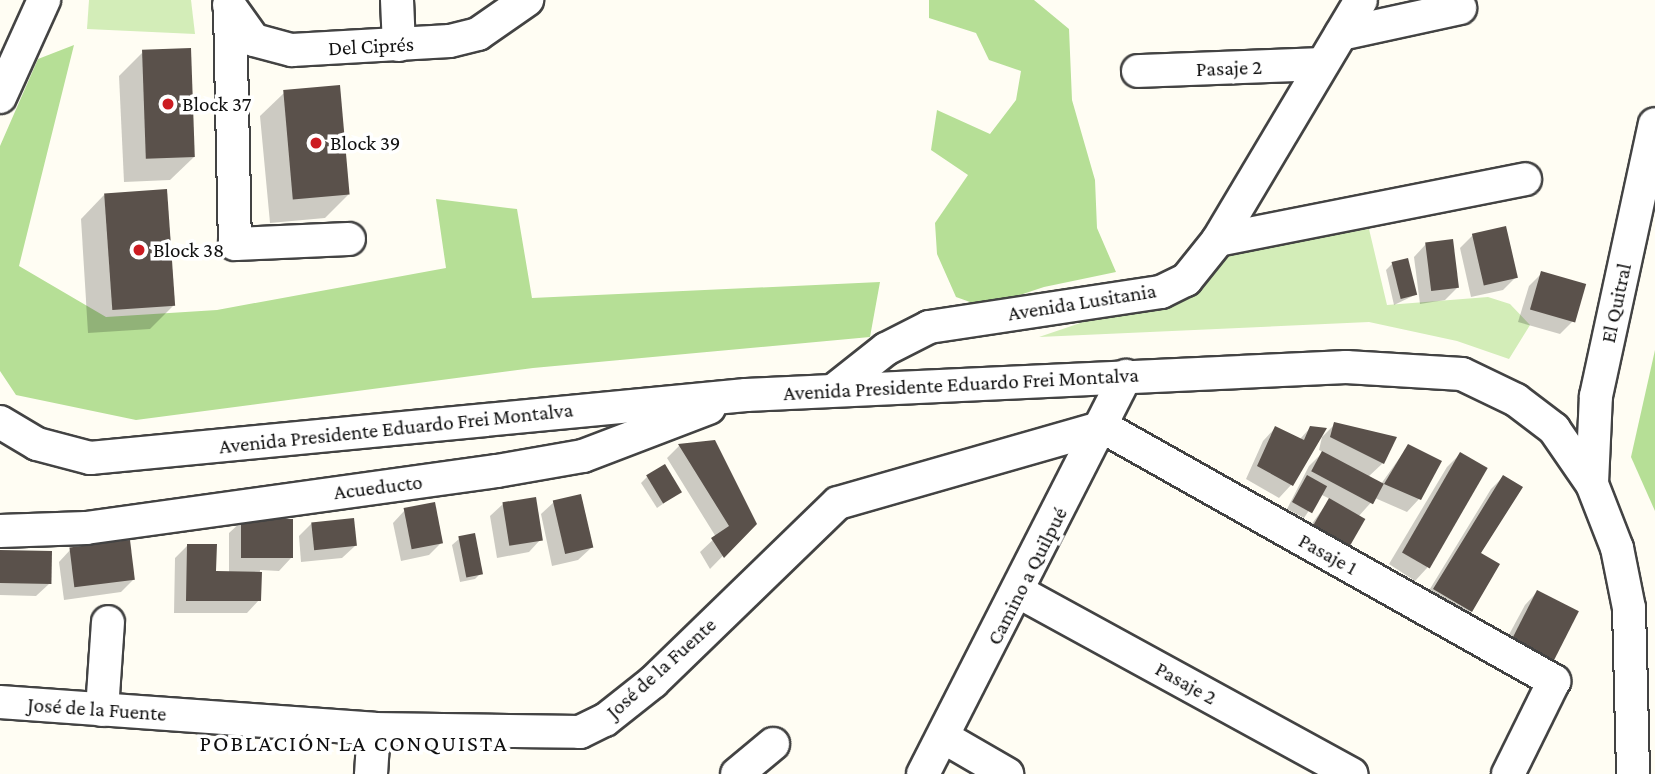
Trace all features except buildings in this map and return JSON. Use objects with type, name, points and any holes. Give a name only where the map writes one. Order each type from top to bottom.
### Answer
[{"type":"street","points":[[0,97],[44,0]]},
{"type":"street","points":[[397,0],[399,46]]},
{"type":"street","name":"Del Ciprés","points":[[229,4],[254,40],[273,47],[399,46],[478,34],[527,0]]},
{"type":"street","name":"Avenida Lusitania","points":[[834,390],[886,349],[929,327],[1161,292],[1186,280],[1218,240],[1320,64],[1361,0]]},
{"type":"street","points":[[229,4],[235,244],[349,239]]},
{"type":"street","points":[[1341,34],[1460,8]]},
{"type":"street","name":"Pasaje 2","points":[[1138,71],[1320,64]]},
{"type":"street","name":"El Quitral","points":[[1592,484],[1597,396],[1655,124]]},
{"type":"street","points":[[1218,240],[1525,179]]},
{"type":"street","name":"Avenida Presidente Eduardo Frei Montalva","points":[[0,422],[37,444],[90,458],[746,395],[1346,367],[1462,374],[1516,400],[1554,429],[1592,484],[1617,548],[1629,608],[1633,774]]},
{"type":"street","name":"Camino a Quilpué","points":[[923,774],[945,737],[1019,592],[1126,376]]},
{"type":"street","name":"Acueducto","points":[[0,531],[86,528],[583,456],[746,395]]},
{"type":"street","name":"Pasaje 1","points":[[1103,427],[1554,681],[1507,774]]},
{"type":"street","name":"José de la Fuente","points":[[0,702],[374,729],[580,732],[606,720],[653,682],[838,503],[1103,427]]},
{"type":"street","name":"Pasaje 2","points":[[1019,592],[1352,774]]},
{"type":"street","points":[[102,709],[108,622]]},
{"type":"street","points":[[371,774],[374,729]]},
{"type":"street","points":[[945,737],[1007,774]]},
{"type":"street","points":[[737,774],[773,744]]},
{"type":"green space","points":[[89,0],[191,0],[195,34],[87,29]]},
{"type":"green space","points":[[929,0],[1034,0],[1069,29],[1072,100],[1095,180],[1097,228],[1116,272],[1044,287],[984,307],[956,297],[937,254],[935,223],[968,175],[931,150],[937,110],[990,134],[1016,100],[1021,71],[989,60],[976,33],[929,18]]},
{"type":"green space","points":[[74,45],[19,266],[106,317],[217,310],[446,268],[436,199],[517,209],[532,298],[880,282],[870,337],[533,368],[136,420],[16,395],[0,371],[0,146],[38,59]]},
{"type":"green space","points":[[1369,229],[1387,305],[1488,297],[1510,304],[1530,325],[1509,359],[1457,341],[1369,322],[1039,337],[1166,294],[1212,253]]},
{"type":"green space","points":[[1655,350],[1655,511],[1631,457]]},
{"type":"place","name":"Block 37","points":[[168,104]]},
{"type":"place","name":"Block 39","points":[[316,143]]},
{"type":"place","name":"Block 38","points":[[139,250]]},
{"type":"district","name":"POBLACIÓN LA CONQUISTA","points":[[354,743]]}]
